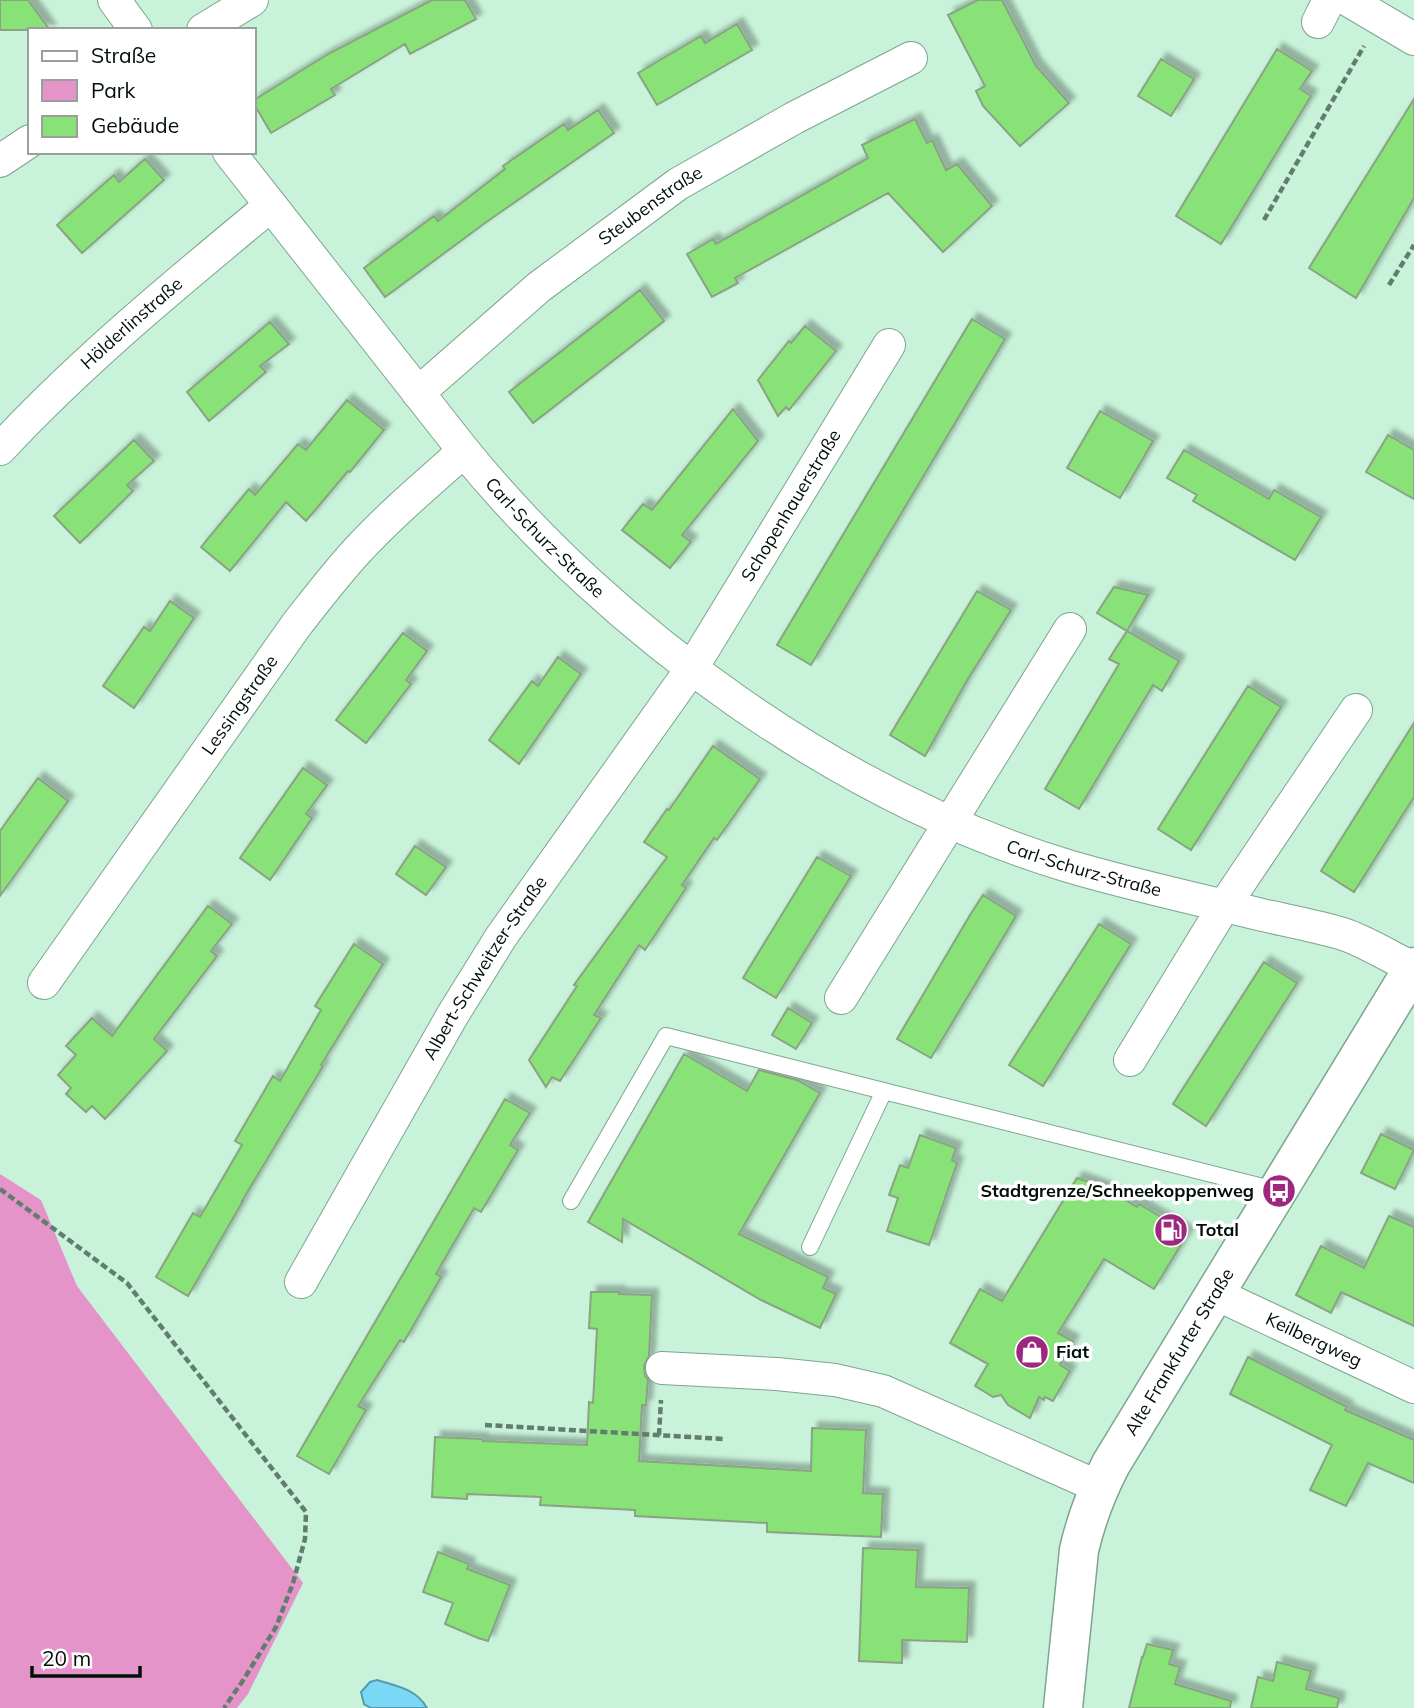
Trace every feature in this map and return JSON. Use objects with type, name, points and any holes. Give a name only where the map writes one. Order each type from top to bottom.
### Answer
[{"type":"street","points":[[114,0],[135,28]]},
{"type":"street","points":[[206,28],[252,0]]},
{"type":"street","points":[[1348,0],[1414,39]]},
{"type":"street","name":"Steubenstraße","points":[[418,393],[539,287],[678,184],[794,118],[911,58]]},
{"type":"street","points":[[0,161],[28,142]]},
{"type":"street","name":"Carl-Schurz-Straße","points":[[231,154],[464,451],[535,532],[638,625],[747,707],[836,764],[892,795],[1006,845],[1130,883],[1344,934],[1413,967]]},
{"type":"street","name":"Hölderlinstraße","points":[[0,449],[72,377],[169,289],[271,206]]},
{"type":"street","name":"Schopenhauerstraße","points":[[692,668],[889,345]]},
{"type":"street","name":"Lessingstraße","points":[[44,983],[297,624],[358,551],[397,511],[464,451]]},
{"type":"street","points":[[841,998],[1070,629]]},
{"type":"street","name":"Albert-Schweitzer-Straße","points":[[301,1282],[452,1016],[501,937],[692,668]]},
{"type":"street","points":[[1130,1060],[1224,906],[1356,710]]},
{"type":"street","name":"Alte Frankfurter Straße","points":[[1063,1708],[1079,1550],[1083,1530],[1099,1487],[1413,967]]},
{"type":"street","name":"Keilbergweg","points":[[1216,1294],[1414,1387]]},
{"type":"street","points":[[662,1368],[835,1380],[883,1391],[1099,1487]]},
{"type":"lane","points":[[571,1201],[666,1036],[1279,1191]]},
{"type":"lane","points":[[810,1247],[884,1091]]},
{"type":"path","points":[[1264,220],[1380,18]]},
{"type":"path","points":[[1389,285],[1414,246]]},
{"type":"path","points":[[0,1189],[127,1283],[306,1512],[305,1539],[296,1572],[275,1627],[224,1708]]},
{"type":"path","points":[[485,1425],[724,1439]]},
{"type":"green space","points":[[0,1174],[41,1200],[77,1286],[303,1583],[248,1694],[237,1708],[0,1708]]},
{"type":"water","points":[[377,1680],[412,1692],[427,1708],[371,1708],[364,1704],[361,1692],[370,1682]]},
{"type":"building","points":[[0,0],[28,0],[49,28],[28,30],[0,30]]},
{"type":"building","points":[[432,0],[465,0],[476,19],[410,54],[405,44],[331,89],[335,95],[271,133],[256,107],[256,99],[328,54]]},
{"type":"building","points":[[978,0],[1002,0],[1036,66],[1069,103],[1020,146],[983,106],[976,91],[985,86],[948,15]]},
{"type":"building","points":[[737,24],[752,50],[657,105],[638,73],[701,36],[705,43]]},
{"type":"building","points":[[1277,49],[1312,71],[1300,89],[1311,96],[1221,244],[1176,216]]},
{"type":"building","points":[[1161,59],[1194,79],[1171,116],[1138,96]]},
{"type":"building","points":[[1414,99],[1414,198],[1356,298],[1309,268]]},
{"type":"building","points":[[598,110],[614,133],[385,297],[364,268],[434,216],[438,221],[505,169],[503,166],[564,124],[568,130]]},
{"type":"building","points":[[915,119],[927,143],[932,140],[946,170],[957,164],[992,206],[943,252],[888,193],[735,278],[738,283],[712,297],[687,254],[713,239],[716,244],[868,158],[862,145]]},
{"type":"building","points":[[145,159],[164,180],[82,253],[57,225],[114,175],[119,182]]},
{"type":"building","points":[[640,290],[664,321],[533,423],[509,392]]},
{"type":"building","points":[[972,319],[1005,339],[811,665],[777,645]]},
{"type":"building","points":[[270,322],[289,344],[260,366],[266,372],[209,421],[187,392]]},
{"type":"building","points":[[805,326],[836,351],[789,410],[786,407],[778,416],[758,380],[789,341],[791,343]]},
{"type":"building","points":[[347,400],[384,430],[306,521],[286,502],[230,571],[201,547],[249,489],[255,495],[298,444],[306,450]]},
{"type":"building","points":[[733,409],[758,441],[682,535],[691,542],[670,568],[622,530],[643,504],[652,510]]},
{"type":"building","points":[[1100,411],[1153,441],[1120,498],[1067,468]]},
{"type":"building","points":[[1388,435],[1414,450],[1414,499],[1366,472]]},
{"type":"building","points":[[134,440],[154,461],[127,485],[133,491],[80,543],[54,516]]},
{"type":"building","points":[[1184,450],[1269,499],[1274,490],[1321,517],[1295,560],[1193,501],[1197,495],[1167,478]]},
{"type":"building","points":[[1114,587],[1148,595],[1127,631],[1097,613]]},
{"type":"building","points":[[977,591],[1011,610],[966,682],[925,756],[890,735]]},
{"type":"building","points":[[170,601],[194,618],[134,708],[103,686],[144,627],[150,631]]},
{"type":"building","points":[[1127,631],[1179,661],[1162,691],[1153,685],[1079,809],[1045,789],[1119,664],[1109,659]]},
{"type":"building","points":[[403,633],[427,651],[406,680],[411,684],[366,743],[336,720]]},
{"type":"building","points":[[558,657],[581,674],[519,764],[489,740],[532,681],[538,686]]},
{"type":"building","points":[[1248,686],[1281,707],[1191,850],[1158,829]]},
{"type":"building","points":[[1414,723],[1414,797],[1354,892],[1321,871]]},
{"type":"building","points":[[713,746],[760,779],[682,885],[686,888],[645,950],[639,945],[594,1015],[601,1018],[560,1081],[552,1077],[546,1087],[529,1060],[577,986],[574,985],[667,857],[644,842]]},
{"type":"building","points":[[303,768],[327,785],[306,814],[312,818],[270,880],[240,858]]},
{"type":"building","points":[[38,778],[68,801],[0,896],[0,831]]},
{"type":"building","points":[[415,846],[446,867],[426,895],[396,874]]},
{"type":"building","points":[[817,857],[851,876],[776,998],[743,978]]},
{"type":"building","points":[[983,895],[1016,916],[931,1058],[897,1039]]},
{"type":"building","points":[[208,906],[232,924],[211,951],[217,956],[154,1039],[167,1051],[105,1119],[92,1106],[86,1112],[66,1094],[71,1088],[58,1075],[76,1055],[66,1046],[92,1018],[112,1036]]},
{"type":"building","points":[[1099,924],[1131,944],[1043,1086],[1009,1065]]},
{"type":"building","points":[[354,944],[383,964],[321,1065],[323,1066],[188,1296],[156,1277],[193,1213],[200,1217],[242,1145],[235,1141],[273,1076],[280,1081],[321,1010],[315,1006]]},
{"type":"building","points":[[1264,962],[1297,983],[1206,1126],[1173,1104]]},
{"type":"building","points":[[788,1008],[812,1023],[796,1049],[772,1035]]},
{"type":"building","points":[[684,1054],[747,1091],[759,1070],[797,1080],[820,1093],[739,1234],[828,1277],[823,1288],[836,1294],[820,1328],[761,1300],[623,1219],[622,1242],[588,1222]]},
{"type":"building","points":[[505,1099],[530,1113],[510,1145],[518,1150],[481,1212],[474,1208],[436,1274],[441,1277],[404,1342],[400,1340],[358,1406],[366,1410],[329,1474],[297,1456]]},
{"type":"building","points":[[1381,1134],[1414,1150],[1395,1189],[1361,1173]]},
{"type":"building","points":[[920,1135],[956,1148],[952,1160],[957,1163],[929,1245],[887,1231],[898,1198],[889,1195],[900,1165],[908,1168]]},
{"type":"building","points":[[1077,1178],[1103,1187],[1137,1207],[1139,1204],[1188,1233],[1154,1289],[1104,1259],[1058,1333],[1073,1341],[1060,1365],[1070,1371],[1053,1401],[1039,1397],[1030,1418],[1008,1405],[1001,1395],[993,1397],[975,1386],[988,1364],[950,1343],[980,1289],[1002,1301]]},
{"type":"building","points":[[1389,1216],[1414,1227],[1414,1326],[1341,1292],[1331,1313],[1296,1295],[1321,1246],[1364,1268]]},
{"type":"building","points":[[591,1292],[652,1295],[649,1356],[644,1366],[648,1379],[646,1405],[642,1405],[639,1461],[811,1471],[812,1428],[866,1430],[863,1493],[883,1494],[881,1537],[767,1532],[767,1523],[635,1516],[635,1510],[540,1505],[541,1497],[467,1494],[467,1499],[432,1497],[435,1437],[587,1445],[589,1402],[593,1403],[597,1329],[589,1328]]},
{"type":"building","points":[[1248,1357],[1347,1407],[1345,1410],[1414,1440],[1414,1483],[1368,1463],[1346,1506],[1310,1490],[1332,1445],[1230,1394]]},
{"type":"building","points":[[863,1548],[918,1550],[916,1587],[969,1588],[967,1642],[902,1640],[902,1663],[859,1661]]},
{"type":"building","points":[[438,1552],[469,1564],[467,1569],[510,1585],[488,1641],[445,1624],[453,1603],[423,1592]]},
{"type":"building","points":[[1147,1644],[1173,1650],[1169,1664],[1180,1667],[1175,1684],[1231,1701],[1230,1708],[1129,1708]]},
{"type":"building","points":[[1277,1662],[1311,1671],[1306,1689],[1339,1698],[1337,1708],[1251,1708],[1258,1677],[1273,1681]]},
{"type":"place","name":"Stadtgrenze/Schneekoppenweg","points":[[1279,1191]]},
{"type":"place","name":"Total","points":[[1171,1230]]},
{"type":"place","name":"Fiat","points":[[1032,1352]]}]
